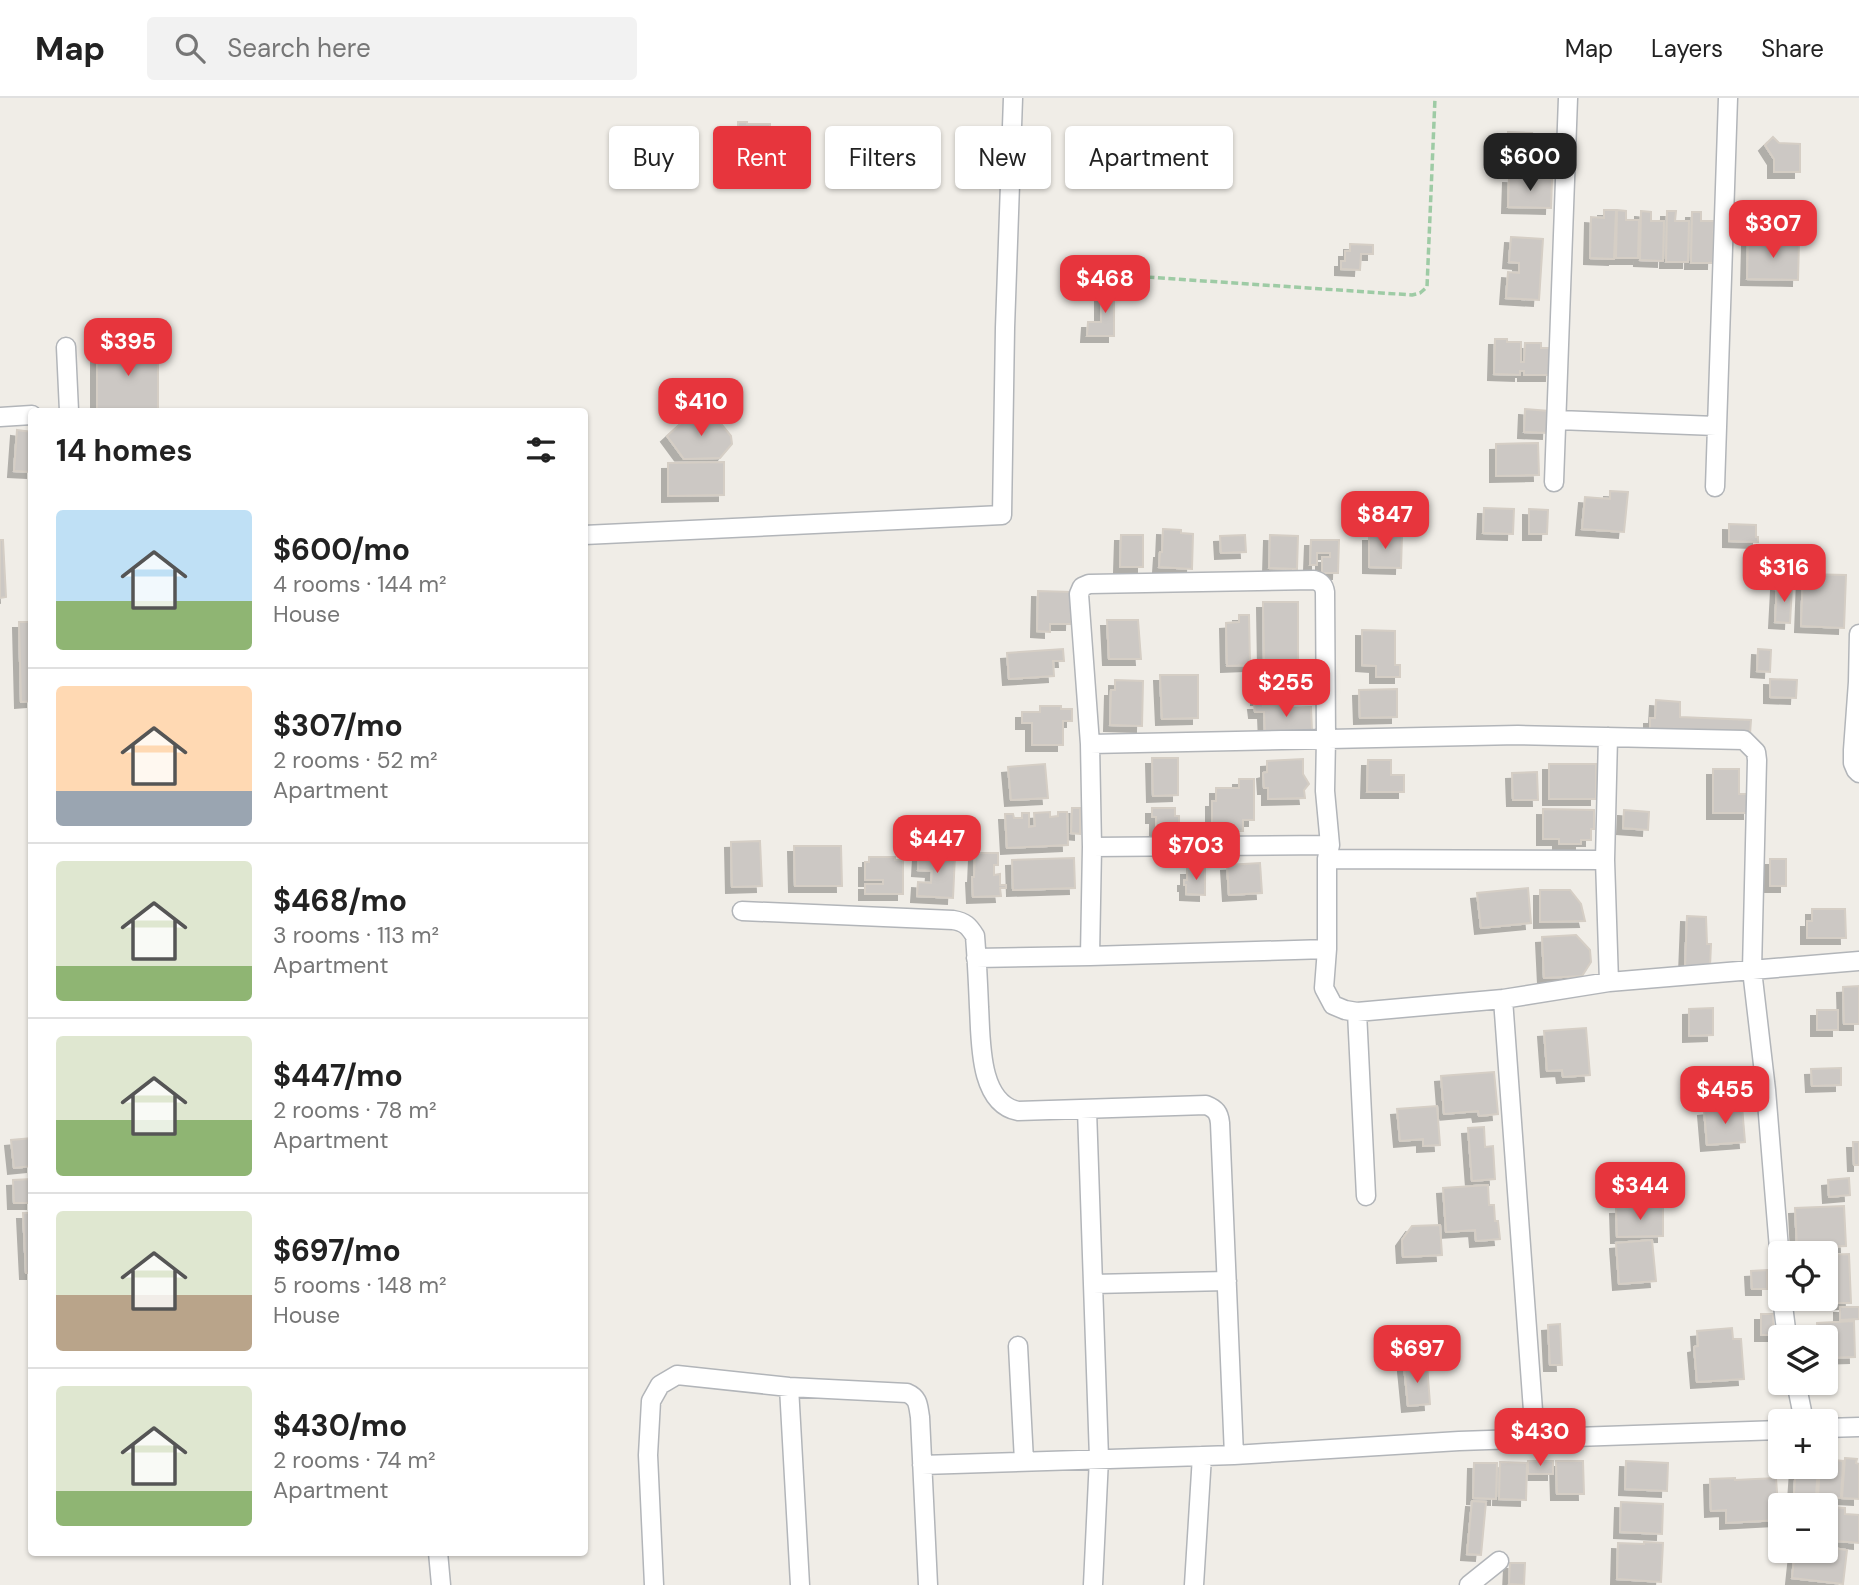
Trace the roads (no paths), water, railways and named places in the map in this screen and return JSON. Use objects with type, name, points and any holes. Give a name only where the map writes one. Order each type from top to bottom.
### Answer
[{"type":"street","points":[[588,535],[1002,515],[1004,328],[1013,98]]},
{"type":"street","points":[[1555,482],[1569,98]]},
{"type":"street","points":[[1715,487],[1728,98]]},
{"type":"street","points":[[66,347],[69,408]]},
{"type":"street","points":[[0,417],[28,415]]},
{"type":"street","points":[[1558,420],[1716,426]]},
{"type":"street","points":[[1090,956],[1093,847],[1090,744],[1079,594],[1082,587],[1089,584],[1319,581],[1325,592],[1325,791],[1329,852],[1324,988],[1333,1005],[1357,1012],[1503,999],[1609,982],[1859,961]]},
{"type":"street","points":[[1859,634],[1853,750],[1853,763],[1859,772]]},
{"type":"street","points":[[1090,744],[1518,735],[1744,740],[1756,752],[1757,760],[1752,970],[1766,1090],[1778,1241]]},
{"type":"street","points":[[1608,737],[1605,860],[1609,982]]},
{"type":"street","points":[[1093,847],[1605,860]]},
{"type":"street","points":[[742,911],[962,922],[970,927],[975,936],[983,1059],[993,1091],[1010,1110],[1206,1105],[1219,1114],[1234,1455]]},
{"type":"street","points":[[976,958],[1327,949]]},
{"type":"street","points":[[1503,999],[1535,1438]]},
{"type":"street","points":[[1357,1012],[1366,1196]]},
{"type":"street","points":[[1087,1110],[1099,1458],[1093,1585]]},
{"type":"street","points":[[1093,1284],[1227,1280]]},
{"type":"street","points":[[1018,1346],[1024,1461]]},
{"type":"street","points":[[654,1585],[648,1455],[651,1401],[660,1385],[677,1375],[789,1387],[913,1395],[918,1400],[928,1585]]},
{"type":"street","points":[[789,1387],[800,1585]]},
{"type":"street","points":[[1838,1428],[1859,1427]]},
{"type":"street","points":[[922,1465],[1234,1455],[1535,1438],[1768,1430]]},
{"type":"street","points":[[1194,1585],[1202,1456]]},
{"type":"street","points":[[439,1556],[441,1585]]},
{"type":"street","points":[[1469,1585],[1499,1561]]}]
